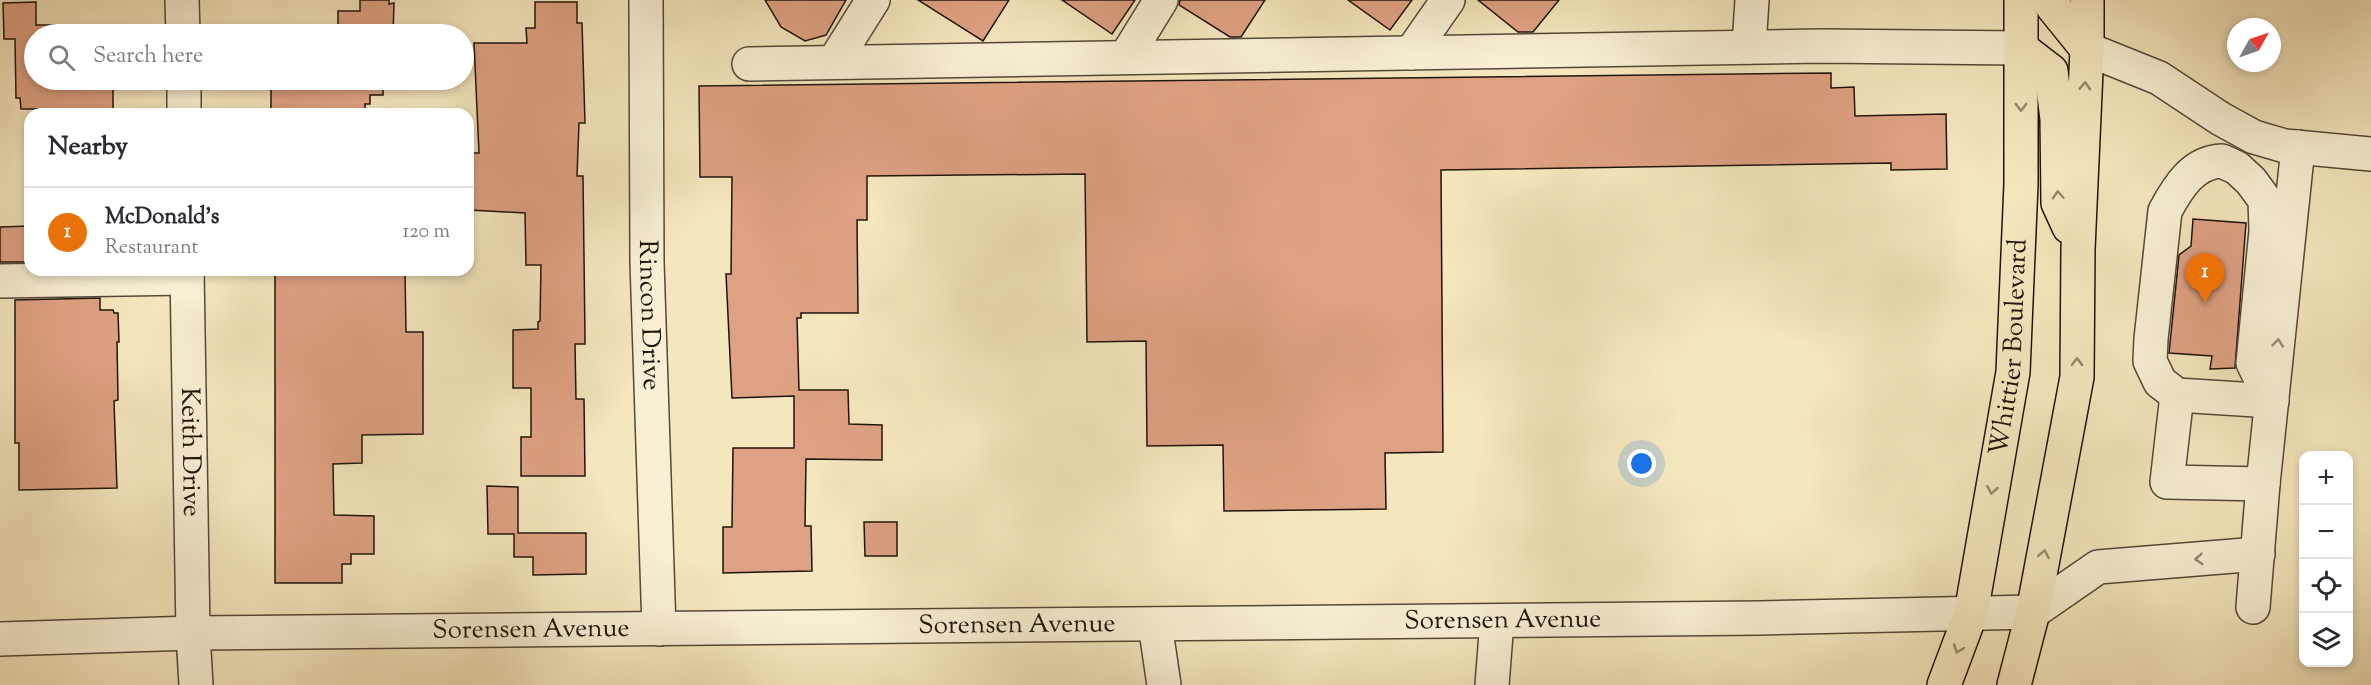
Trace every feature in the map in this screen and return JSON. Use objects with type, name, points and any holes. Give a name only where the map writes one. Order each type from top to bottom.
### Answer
[{"type":"main road","name":"Whittier Boulevard","points":[[1944,685],[1971,613],[2013,372],[2021,184],[2021,0]]},
{"type":"main road","points":[[2054,0],[2054,7],[2087,49]]},
{"type":"main road","points":[[2014,685],[2033,612],[2077,377],[2078,249],[2087,49],[2086,0]]},
{"type":"main road","points":[[2021,48],[2051,71],[2057,119],[2058,203],[2078,249]]},
{"type":"street","points":[[182,0],[183,24]]},
{"type":"street","name":"Rincon Drive","points":[[646,0],[647,262],[659,629]]},
{"type":"street","points":[[834,62],[873,0]]},
{"type":"street","points":[[1126,57],[1161,0]]},
{"type":"street","points":[[1411,53],[1448,0]]},
{"type":"street","points":[[1749,47],[1752,0]]},
{"type":"street","points":[[749,64],[1749,47],[2021,48]]},
{"type":"street","points":[[2087,49],[2159,78],[2221,119],[2254,137],[2285,146],[2371,154]]},
{"type":"street","points":[[184,90],[184,108]]},
{"type":"street","points":[[2253,608],[2263,484],[2298,147]]},
{"type":"street","points":[[2222,161],[2237,168],[2251,181],[2265,200],[2266,231],[2253,363],[2272,401],[2177,395],[2160,382],[2150,361],[2165,211],[2173,196],[2199,167],[2209,162],[2222,161]]},
{"type":"street","points":[[0,281],[134,276]]},
{"type":"street","name":"Keith Drive","points":[[187,276],[193,633],[196,685]]},
{"type":"street","points":[[2177,395],[2168,482],[2263,484]]},
{"type":"street","points":[[2033,612],[2098,567],[2258,554]]},
{"type":"street","name":"Sorensen Avenue","points":[[0,639],[193,633],[1760,618],[2033,612]]},
{"type":"street","points":[[1492,685],[1497,621]]},
{"type":"street","points":[[1155,624],[1164,685]]},
{"type":"building","points":[[360,0],[389,0],[389,4],[394,3],[393,24],[338,24],[338,11],[360,11]]},
{"type":"building","points":[[765,0],[846,0],[826,35],[805,41],[781,27]]},
{"type":"building","points":[[918,0],[1009,0],[983,41]]},
{"type":"building","points":[[1062,0],[1135,0],[1112,34]]},
{"type":"building","points":[[1180,0],[1265,0],[1241,37],[1230,37],[1179,5]]},
{"type":"building","points":[[1348,0],[1412,0],[1390,30]]},
{"type":"building","points":[[1478,0],[1559,0],[1533,32],[1518,32]]},
{"type":"building","points":[[36,2],[36,24],[24,24],[24,90],[113,90],[113,108],[21,109],[20,98],[16,98],[15,39],[4,39],[3,3]]},
{"type":"building","points":[[535,2],[577,2],[577,23],[582,23],[585,123],[579,123],[577,176],[583,176],[585,344],[575,344],[576,399],[584,399],[585,476],[521,476],[521,437],[531,437],[531,388],[513,388],[513,330],[538,329],[541,265],[526,265],[525,213],[474,210],[474,153],[479,153],[474,43],[527,43],[526,28],[535,28]]},
{"type":"building","points":[[1831,73],[1831,88],[1854,87],[1855,116],[1946,114],[1947,169],[1891,170],[1891,163],[1441,170],[1443,452],[1385,453],[1386,509],[1224,511],[1223,445],[1147,446],[1146,341],[1087,342],[1085,174],[867,176],[867,220],[857,220],[858,313],[801,313],[801,318],[797,318],[799,390],[848,390],[849,424],[882,425],[882,460],[806,459],[805,526],[811,526],[812,571],[723,573],[723,527],[732,527],[733,448],[794,448],[794,396],[732,398],[726,274],[731,274],[732,177],[700,177],[699,86]]},
{"type":"building","points":[[271,90],[383,90],[383,95],[370,95],[370,104],[365,104],[365,108],[271,108]]},
{"type":"building","points":[[2193,219],[2246,223],[2235,368],[2210,369],[2212,356],[2169,353],[2179,255],[2191,246]]},
{"type":"building","points":[[24,226],[24,262],[0,262],[0,227]]},
{"type":"building","points":[[275,276],[405,276],[406,332],[423,332],[423,434],[362,435],[362,463],[333,464],[334,515],[374,516],[374,554],[351,554],[351,564],[342,564],[342,583],[275,583]]},
{"type":"building","points":[[100,298],[100,310],[113,310],[114,313],[118,313],[118,400],[114,401],[117,488],[19,490],[19,443],[15,443],[15,300]]},
{"type":"building","points":[[487,486],[518,487],[518,533],[586,533],[586,574],[533,575],[533,557],[514,557],[514,534],[488,534]]},
{"type":"building","points":[[864,522],[897,522],[897,556],[865,556]]},
{"type":"place","name":"McDonald's","points":[[2205,303]]}]
